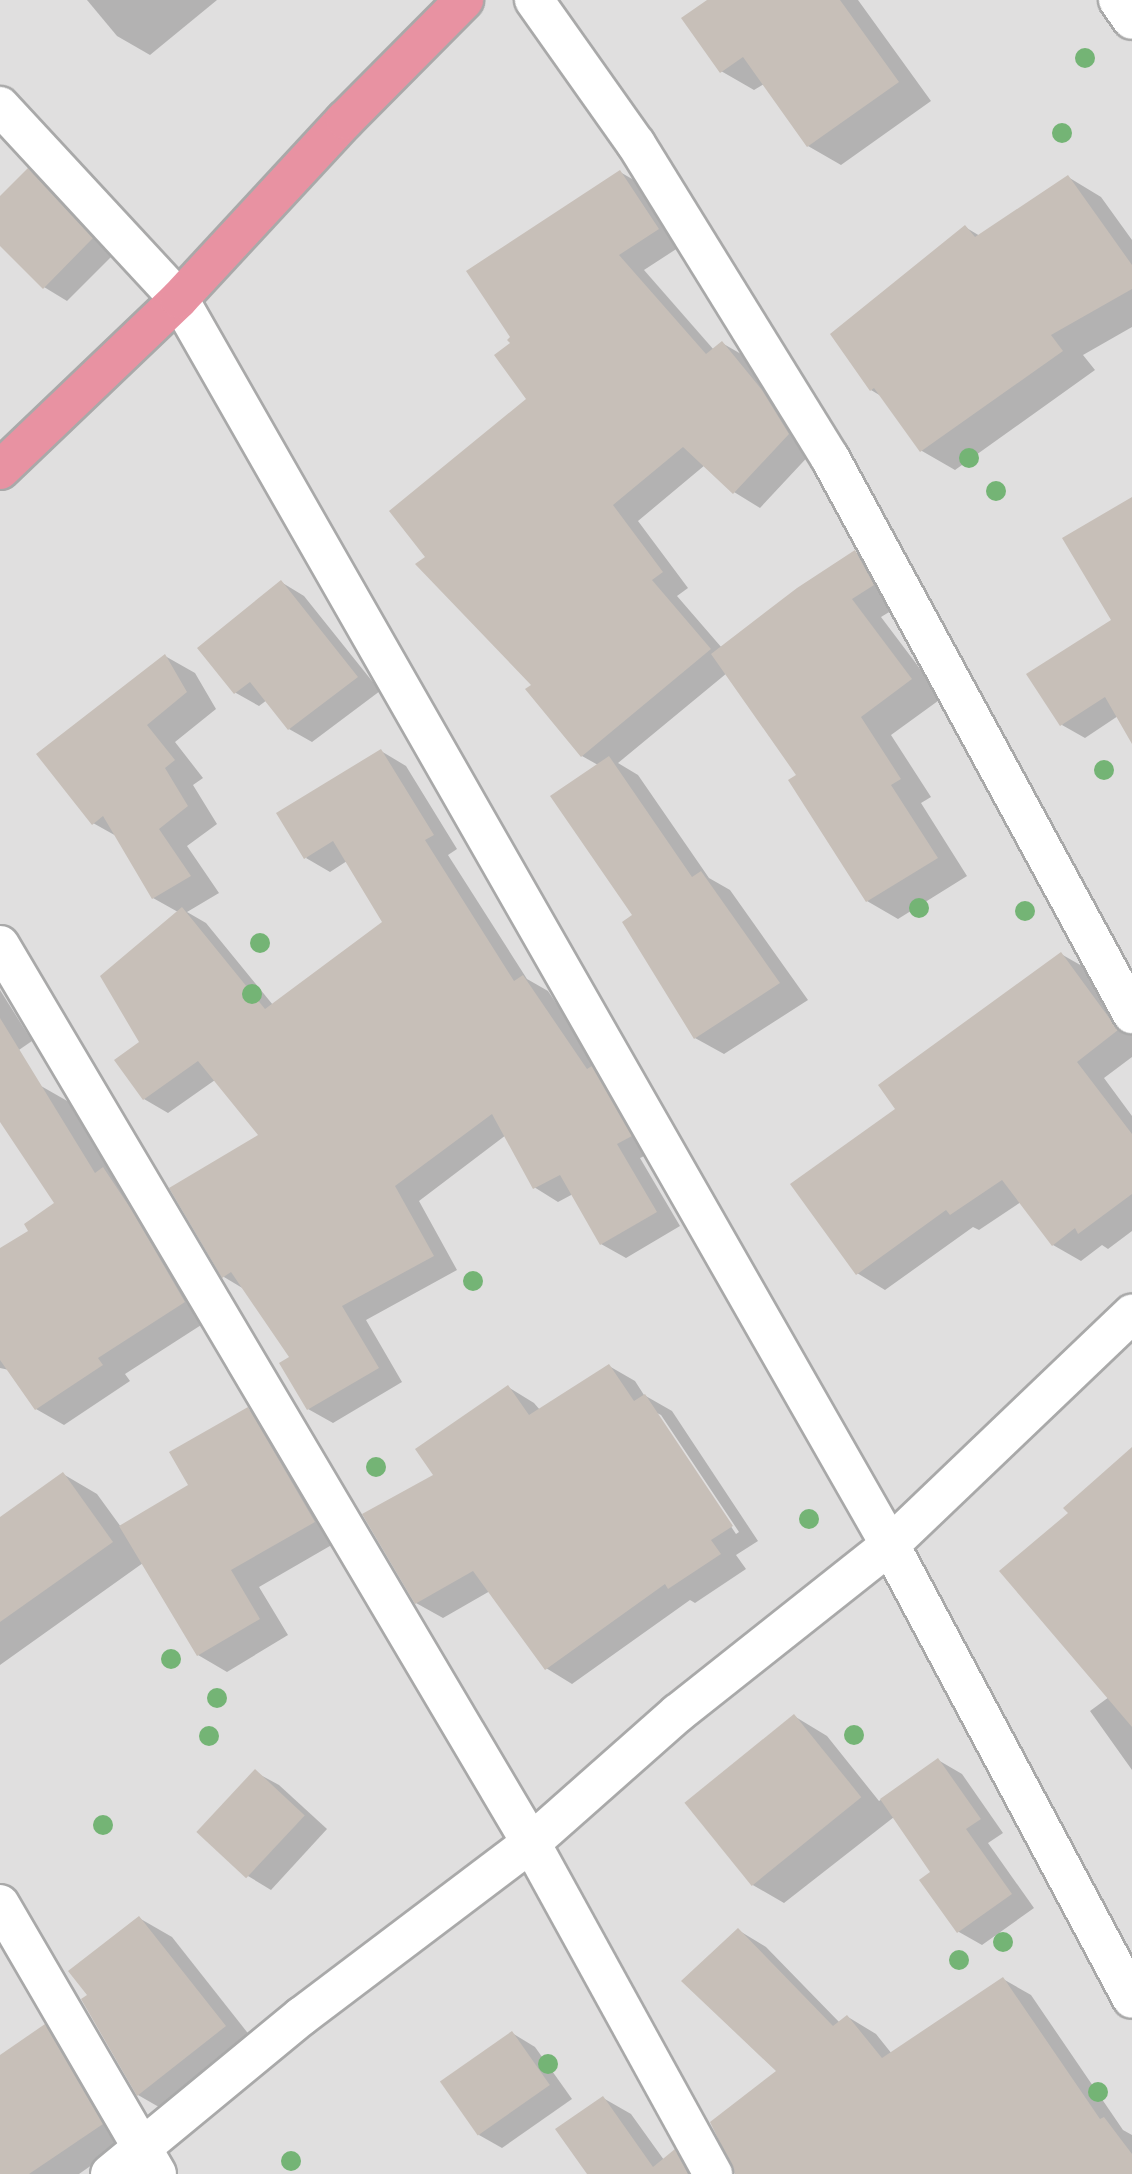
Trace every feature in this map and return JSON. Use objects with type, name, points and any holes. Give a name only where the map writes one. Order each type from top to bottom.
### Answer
[{"type":"highway","points":[[0,470],[179,299],[345,120],[464,0]]},
{"type":"street","points":[[534,0],[636,144],[830,458],[1132,1014]]},
{"type":"street","points":[[1118,0],[1132,20]]},
{"type":"street","points":[[0,106],[179,299],[890,1545],[1132,1999]]},
{"type":"street","points":[[0,945],[531,1843],[713,2174]]},
{"type":"street","points":[[110,2174],[149,2162],[302,2016],[531,1843],[678,1713],[890,1545],[1132,1314]]},
{"type":"street","points":[[0,1904],[149,2162]]},
{"type":"shaded area","points":[[0,0],[1132,0],[1132,2174],[0,2174]]},
{"type":"building","points":[[707,0],[840,0],[899,82],[807,147],[743,57],[720,73],[681,18]]},
{"type":"building","points":[[28,168],[93,238],[43,289],[0,246],[0,196]]},
{"type":"building","points":[[620,170],[659,229],[619,255],[706,354],[722,341],[762,390],[789,434],[733,494],[683,447],[613,505],[663,572],[652,580],[711,649],[581,757],[525,689],[531,685],[415,564],[425,557],[389,511],[526,399],[494,355],[510,343],[507,340],[510,337],[466,271]]},
{"type":"building","points":[[1068,175],[1132,265],[1132,289],[1051,335],[1063,351],[920,452],[874,388],[870,391],[830,334],[965,225],[975,237]]},
{"type":"building","points":[[1132,497],[1132,744],[1105,697],[1060,726],[1026,674],[1111,620],[1062,538]]},
{"type":"building","points":[[855,550],[874,585],[852,599],[912,679],[861,717],[901,779],[891,785],[938,858],[866,902],[788,780],[796,775],[711,654],[797,588]]},
{"type":"building","points":[[281,580],[358,677],[288,730],[250,682],[234,694],[197,648]]},
{"type":"building","points":[[165,654],[187,692],[147,725],[175,760],[165,768],[188,806],[159,829],[191,876],[152,899],[103,816],[92,825],[36,754]]},
{"type":"building","points":[[381,749],[434,835],[425,840],[514,981],[523,975],[587,1069],[592,1066],[632,1136],[617,1144],[657,1212],[600,1245],[560,1175],[533,1189],[492,1114],[395,1186],[434,1256],[342,1306],[379,1368],[307,1410],[279,1363],[289,1357],[231,1272],[222,1278],[169,1188],[258,1135],[198,1061],[143,1100],[114,1060],[139,1042],[100,976],[182,907],[265,1009],[382,922],[333,841],[304,859],[276,813]]},
{"type":"building","points":[[609,756],[692,877],[701,871],[780,983],[694,1039],[622,922],[632,915],[550,796]]},
{"type":"building","points":[[1061,952],[1118,1030],[1077,1062],[1132,1134],[1132,1194],[1078,1234],[1075,1228],[1052,1246],[1002,1180],[950,1215],[946,1210],[856,1275],[790,1184],[895,1109],[878,1085]]},
{"type":"building","points":[[0,1018],[95,1173],[103,1167],[131,1209],[185,1302],[98,1358],[103,1365],[35,1410],[0,1360],[0,1248],[28,1231],[24,1224],[54,1203],[0,1122]]},
{"type":"building","points":[[609,1364],[634,1401],[645,1394],[733,1526],[711,1540],[721,1554],[668,1589],[665,1584],[545,1670],[473,1571],[415,1604],[362,1514],[433,1475],[415,1449],[508,1385],[529,1415]]},
{"type":"building","points":[[248,1407],[315,1522],[231,1570],[260,1619],[197,1656],[119,1526],[188,1485],[169,1452]]},
{"type":"building","points":[[1132,1447],[1132,1727],[999,1571],[1068,1513],[1063,1508]]},
{"type":"building","points":[[63,1472],[113,1542],[0,1622],[0,1517]]},
{"type":"building","points":[[794,1714],[861,1797],[752,1886],[684,1803]]},
{"type":"building","points":[[938,1758],[981,1819],[966,1829],[1012,1894],[957,1933],[919,1880],[930,1872],[880,1799]]},
{"type":"building","points":[[255,1769],[305,1815],[246,1878],[196,1832]]},
{"type":"building","points":[[139,1916],[226,2026],[137,2096],[81,1999],[87,1995],[68,1971]]},
{"type":"building","points":[[738,1928],[833,2026],[847,2015],[882,2058],[1003,1977],[1100,2119],[1104,2117],[1132,2154],[1132,2174],[735,2174],[710,2122],[776,2071],[681,1981]]},
{"type":"building","points":[[45,2024],[103,2124],[29,2174],[0,2174],[0,2055]]},
{"type":"building","points":[[512,2031],[550,2085],[478,2136],[440,2081]]},
{"type":"building","points":[[603,2096],[653,2167],[675,2149],[688,2174],[587,2174],[555,2129]]}]
